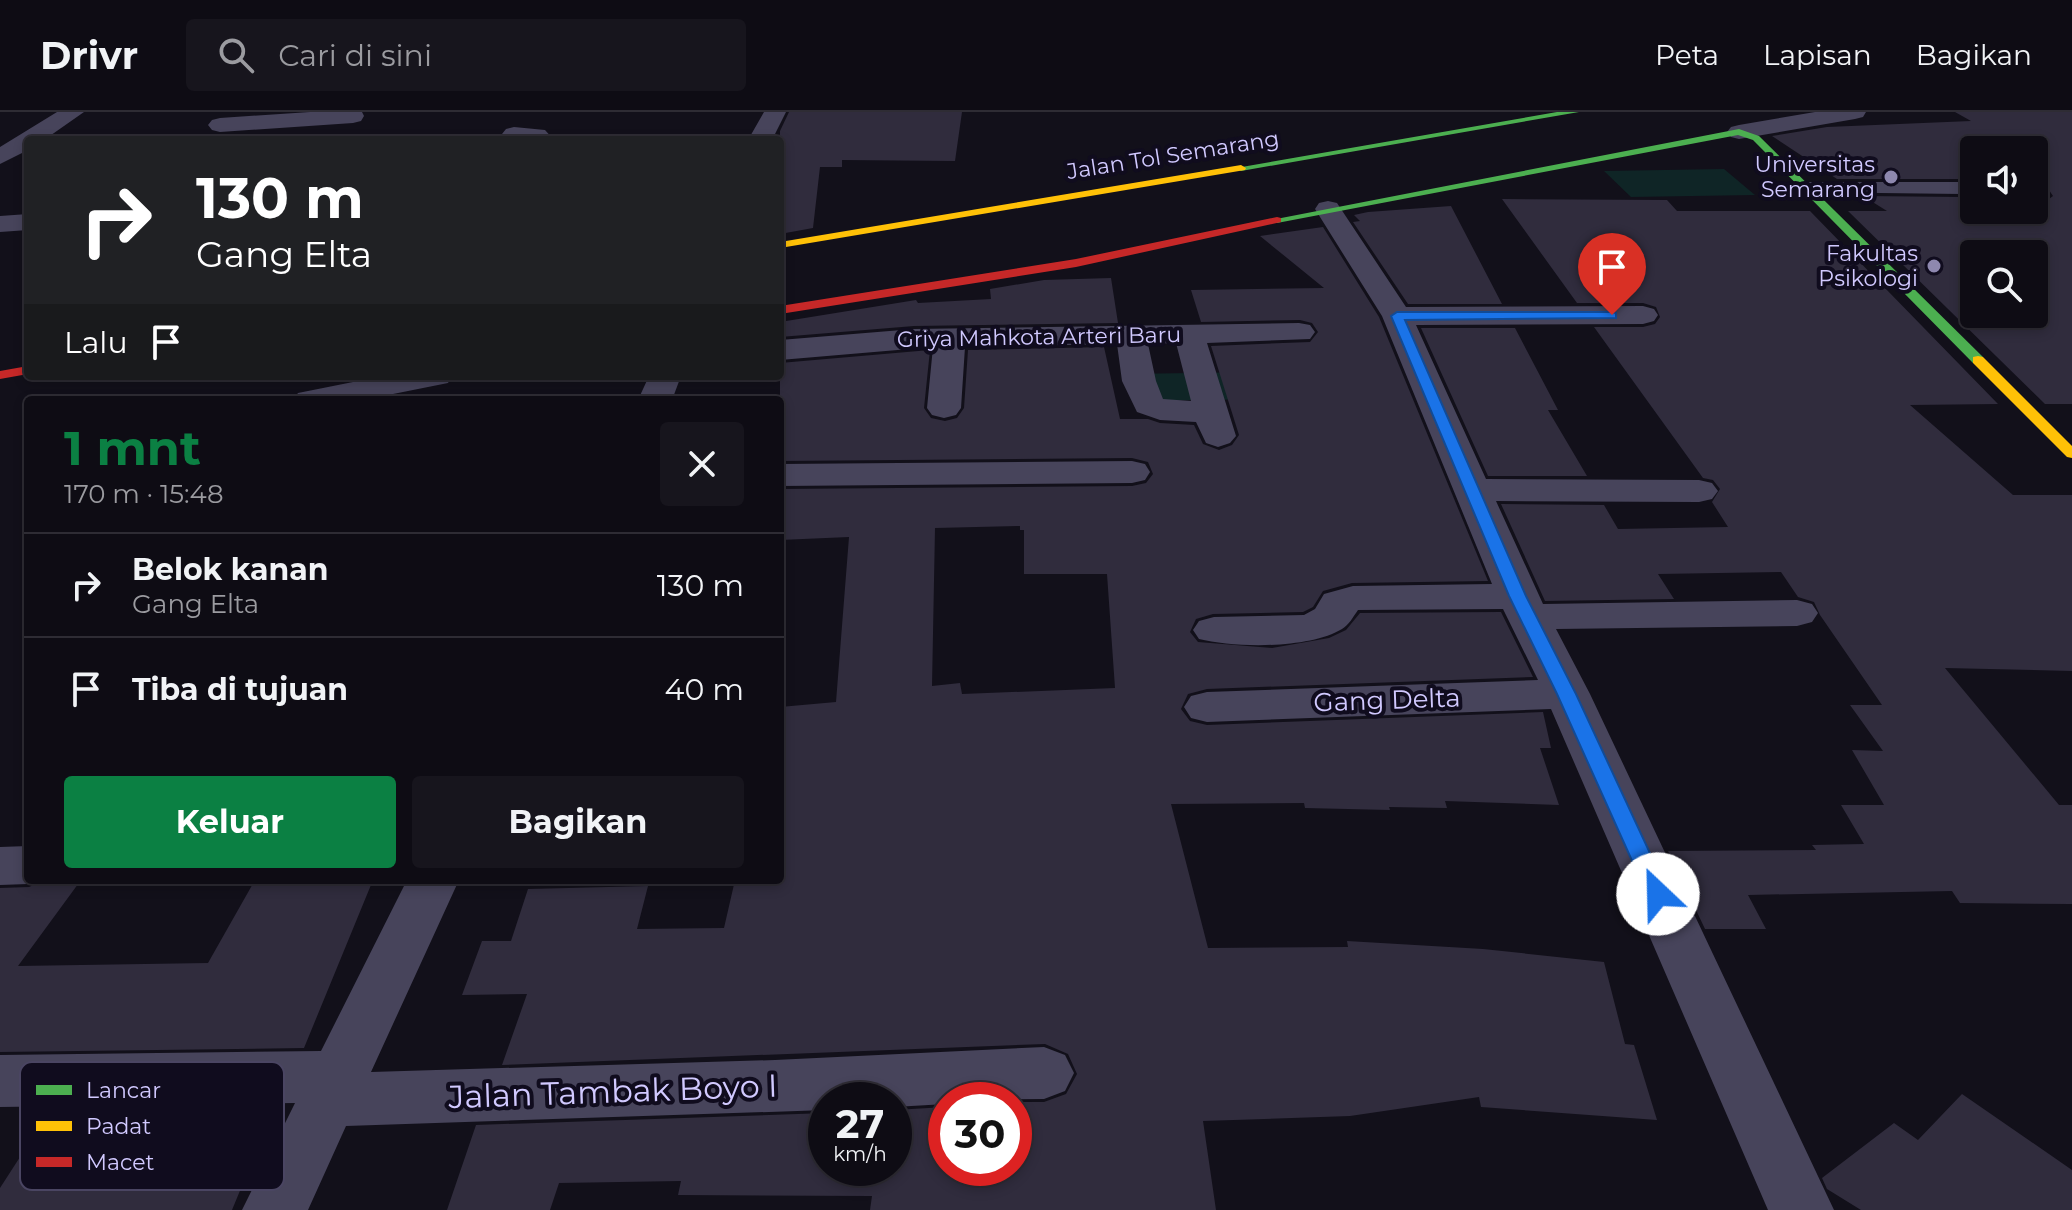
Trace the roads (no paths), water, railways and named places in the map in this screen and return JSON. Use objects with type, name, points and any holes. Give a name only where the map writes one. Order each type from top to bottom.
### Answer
[{"type":"main road","name":"Jalan Tol Semarang","points":[[784,244],[1574,112]]},
{"type":"main road","points":[[784,309],[1076,263],[1328,209],[1748,135],[2072,454]]},
{"type":"main road","points":[[0,375],[24,371]]},
{"type":"street","points":[[34,136],[73,112]]},
{"type":"street","points":[[762,136],[775,112]]},
{"type":"street","points":[[1748,135],[1855,112]]},
{"type":"street","points":[[221,126],[353,116]]},
{"type":"street","points":[[0,157],[24,142]]},
{"type":"street","points":[[1328,209],[1397,316],[1523,607],[1567,694],[1801,1210]]},
{"type":"street","points":[[0,224],[24,222]]},
{"type":"street","points":[[1397,316],[1643,315]]},
{"type":"street","name":"Griya Mahkota Arteri Baru","points":[[784,350],[884,339],[1299,332]]},
{"type":"street","points":[[1131,335],[1139,381],[1149,405],[1213,424],[1200,364],[1188,334]]},
{"type":"street","points":[[944,408],[950,337]]},
{"type":"street","points":[[331,396],[415,380]]},
{"type":"street","points":[[784,475],[1132,472]]},
{"type":"street","points":[[1473,490],[1699,491]]},
{"type":"street","points":[[1214,630],[1283,629],[1318,624],[1331,618],[1339,603],[1353,598],[1523,607],[1797,613]]},
{"type":"street","name":"Gang Delta","points":[[1207,707],[1567,694]]},
{"type":"street","points":[[0,866],[24,865]]},
{"type":"street","points":[[275,1210],[431,884]]},
{"type":"street","name":"Jalan Tambak Boyo I","points":[[284,1087],[663,1092],[1044,1073]]},
{"type":"street","name":"Jalan Tambak Boyo I","points":[[0,1081],[20,1081]]},
{"type":"lane","points":[[1804,188],[1960,185]]},
{"type":"place","name":"Universitas Semarang","points":[[1891,177]]},
{"type":"place","name":"Fakultas Psikologi","points":[[1934,266]]}]
